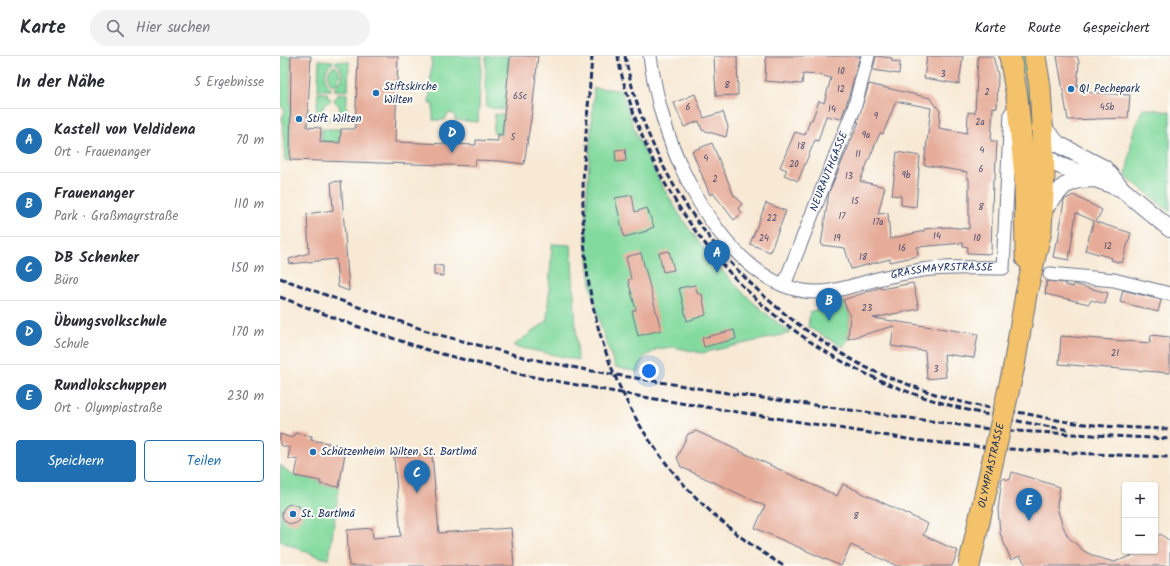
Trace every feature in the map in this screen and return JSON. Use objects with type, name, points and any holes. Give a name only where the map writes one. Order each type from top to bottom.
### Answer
[{"type":"main road","name":"GRASSMAYRSTRASSE","points":[[1010,56],[1021,129],[1025,183],[1026,294]]},
{"type":"main road","name":"GRASSMAYRSTRASSE","points":[[1014,366],[1026,294],[1041,231],[1043,153],[1042,122],[1040,87],[1035,56]]},
{"type":"main road","name":"OLYMPIASTRASSE","points":[[969,566],[1014,366]]},
{"type":"street","name":"GRASSMAYRSTRASSE","points":[[650,56],[656,95],[663,119],[683,172],[712,222],[750,266],[766,277],[801,291],[817,292],[839,290],[917,270],[1003,268],[1011,113],[1017,97]]},
{"type":"street","name":"NEURAUTHGASSE","points":[[784,285],[854,108],[868,56]]},
{"type":"street","points":[[1042,122],[1047,132],[1058,144],[1104,168],[1123,190],[1170,228]]},
{"type":"street","points":[[1021,129],[1031,137],[1043,153],[1056,164],[1123,190]]},
{"type":"street","points":[[1042,211],[1064,186],[1078,180],[1094,179]]},
{"type":"street","points":[[1050,274],[1114,280],[1170,294]]},
{"type":"green space","points":[[280,56],[291,56],[290,160],[285,161],[282,118],[285,112],[284,108],[281,107]]},
{"type":"green space","points":[[432,56],[482,56],[478,122],[455,120],[455,116],[451,113],[448,114],[445,120],[433,120],[433,104],[429,104]]},
{"type":"green space","points":[[486,56],[510,56],[505,110],[486,107]]},
{"type":"green space","points":[[1020,56],[1026,56],[1030,84],[1032,125]]},
{"type":"green space","points":[[319,60],[333,61],[333,63],[327,68],[325,75],[325,79],[331,90],[318,90]]},
{"type":"green space","points":[[336,61],[349,62],[348,91],[334,90],[342,78],[342,71],[340,66],[336,64]]},
{"type":"green space","points":[[333,66],[338,68],[340,73],[337,83],[333,85],[330,83],[328,76]]},
{"type":"green space","points":[[594,88],[621,90],[634,128],[650,162],[665,190],[700,244],[742,292],[791,333],[702,353],[673,347],[657,349],[643,358],[639,372],[615,367],[601,327],[591,286],[586,240],[587,192]]},
{"type":"green space","points":[[318,93],[327,93],[328,97],[331,99],[323,107],[324,113],[330,120],[316,119]]},
{"type":"green space","points":[[338,93],[347,94],[346,120],[332,120],[337,117],[340,111],[339,105],[334,101],[334,99],[337,98]]},
{"type":"green space","points":[[1143,108],[1170,112],[1170,212],[1126,176],[1133,133]]},
{"type":"green space","points":[[495,114],[504,115],[502,135],[493,133]]},
{"type":"green space","points":[[322,129],[340,129],[339,142],[321,142]]},
{"type":"green space","points":[[552,244],[571,245],[578,360],[513,346],[547,321]]},
{"type":"green space","points":[[843,300],[850,316],[848,339],[843,347],[808,327],[810,312]]},
{"type":"green space","points":[[280,465],[294,476],[321,481],[320,484],[339,487],[329,559],[319,557],[280,541]]},
{"type":"building","points":[[291,56],[311,56],[307,127],[321,128],[320,142],[340,143],[341,129],[355,129],[358,56],[398,56],[395,142],[476,145],[476,140],[498,141],[498,134],[502,135],[510,56],[538,56],[532,112],[524,164],[476,160],[475,166],[290,160]]},
{"type":"building","points":[[714,56],[737,56],[738,95],[716,96]]},
{"type":"building","points":[[766,56],[860,56],[841,119],[826,116],[818,141],[815,140],[798,181],[784,175],[787,170],[780,167],[795,132],[805,135],[819,101],[824,103],[831,78],[819,75],[803,74],[802,84],[765,81]]},
{"type":"building","points":[[876,56],[892,58],[892,61],[900,62],[899,74],[873,70]]},
{"type":"building","points":[[927,56],[963,56],[959,84],[924,78]]},
{"type":"building","points":[[978,56],[993,56],[998,75],[997,108],[993,107],[991,141],[997,141],[995,179],[993,179],[991,254],[967,253],[968,247],[963,246],[963,243],[917,247],[918,256],[890,262],[890,259],[851,269],[845,248],[821,245],[829,192],[859,122],[857,122],[869,84],[930,98],[940,111],[939,128],[967,133],[968,112],[975,113]],"holes":[[[896,101],[931,108],[924,165],[967,172],[967,178],[969,178],[969,229],[948,227],[924,229],[924,231],[890,239],[888,213],[878,214],[885,187],[860,181],[880,133],[883,134]]]},
{"type":"building","points":[[1057,56],[1077,56],[1079,62],[1077,87],[1080,87],[1079,92],[1130,95],[1128,118],[1068,120]]},
{"type":"building","points":[[695,94],[704,118],[723,112],[728,127],[726,137],[702,130],[699,121],[684,127],[674,103]]},
{"type":"building","points":[[712,143],[734,196],[735,195],[742,204],[738,208],[742,213],[734,220],[713,193],[710,195],[692,151]]},
{"type":"building","points":[[625,149],[626,161],[616,162],[615,150]]},
{"type":"building","points":[[897,152],[920,156],[916,207],[901,205],[901,196],[892,195]]},
{"type":"building","points":[[341,181],[349,291],[338,287],[336,259],[290,264],[289,259],[309,253],[307,214],[333,210],[331,182]]},
{"type":"building","points":[[632,195],[635,212],[647,208],[654,227],[647,231],[624,237],[615,198]]},
{"type":"building","points":[[1073,195],[1102,210],[1096,222],[1131,233],[1122,263],[1111,260],[1112,258],[1085,250],[1094,221],[1076,213],[1069,260],[1053,257],[1056,242],[1058,242],[1064,200]]},
{"type":"building","points":[[766,203],[786,211],[770,252],[750,244]]},
{"type":"building","points":[[669,251],[674,270],[663,272],[659,253]]},
{"type":"building","points":[[641,253],[661,330],[638,336],[632,311],[636,310],[628,280],[631,279],[626,257]]},
{"type":"building","points":[[434,265],[443,266],[443,276],[434,275]]},
{"type":"building","points":[[1047,281],[1065,283],[1065,285],[1073,287],[1074,284],[1108,293],[1105,304],[1091,300],[1089,304],[1045,294]]},
{"type":"building","points":[[913,283],[919,309],[873,318],[978,334],[974,358],[944,354],[946,377],[927,379],[925,351],[891,346],[894,326],[848,339],[850,316],[843,300],[881,287],[881,289]]},
{"type":"building","points":[[695,285],[698,294],[702,294],[706,315],[687,321],[679,288]]},
{"type":"building","points":[[1123,290],[1161,300],[1158,312],[1120,302]]},
{"type":"building","points":[[734,330],[736,339],[704,347],[702,338]]},
{"type":"building","points":[[1151,335],[1170,337],[1170,373],[1059,364],[1061,336],[1150,343]]},
{"type":"building","points":[[696,431],[837,496],[843,484],[928,524],[923,535],[958,551],[952,566],[897,566],[851,545],[841,566],[755,528],[765,506],[681,467],[677,457],[688,434]]},
{"type":"building","points":[[295,433],[312,436],[311,440],[339,445],[338,447],[346,448],[339,487],[320,484],[321,481],[295,476],[298,460],[288,458],[290,448],[280,445],[280,434],[292,438],[294,437]]},
{"type":"building","points":[[432,454],[439,533],[511,528],[514,566],[349,566],[347,530],[372,528],[373,538],[401,536],[394,457]]},
{"type":"building","points":[[1012,472],[1060,487],[1057,504],[1062,524],[1068,537],[1084,551],[1096,557],[1114,562],[1137,554],[1158,554],[1158,536],[1160,534],[1170,541],[1170,566],[1027,566],[1020,556],[1011,560],[1000,533],[998,510],[1002,478],[1010,480]]},
{"type":"building","name":"St. Bartlmä","points":[[292,504],[299,507],[302,514],[299,521],[292,524],[285,521],[282,514],[285,507]]},
{"type":"railway","points":[[592,56],[584,169],[584,237],[590,289],[601,338],[618,384],[641,427],[669,467],[703,504],[741,537],[784,566]]},
{"type":"railway","points":[[618,56],[623,80],[636,120],[655,165],[679,207],[707,247],[740,283],[775,316],[814,344],[856,369],[901,389],[963,409],[1027,423],[1070,430]]},
{"type":"railway","points":[[625,56],[635,97],[649,136],[668,174],[689,210],[714,244],[742,275],[773,304],[806,330],[867,368],[909,385],[956,401],[1082,424],[1170,429]]},
{"type":"railway","points":[[280,278],[436,334],[527,358],[592,371],[734,394],[996,430],[1170,439]]},
{"type":"railway","points":[[280,297],[356,326],[431,351],[523,375],[643,397],[914,440],[1042,451],[1170,457]]},
{"type":"place","name":"Q1 Pechepark","points":[[1071,89]]},
{"type":"place","name":"Stiftskirche Wilten","points":[[376,93]]},
{"type":"place","name":"Stift Wilten","points":[[299,119]]},
{"type":"place","name":"Übungsvolkschule","points":[[452,153]]},
{"type":"place","name":"Kastell von Veldidena","points":[[717,273]]},
{"type":"place","name":"Frauenanger","points":[[829,321]]},
{"type":"place","name":"Schützenheim Wilten St. Bartlmä","points":[[313,452]]},
{"type":"place","name":"DB Schenker","points":[[417,493]]},
{"type":"place","name":"St. Bartlmä","points":[[293,514]]},
{"type":"place","name":"Rundlokschuppen","points":[[1029,521]]}]
